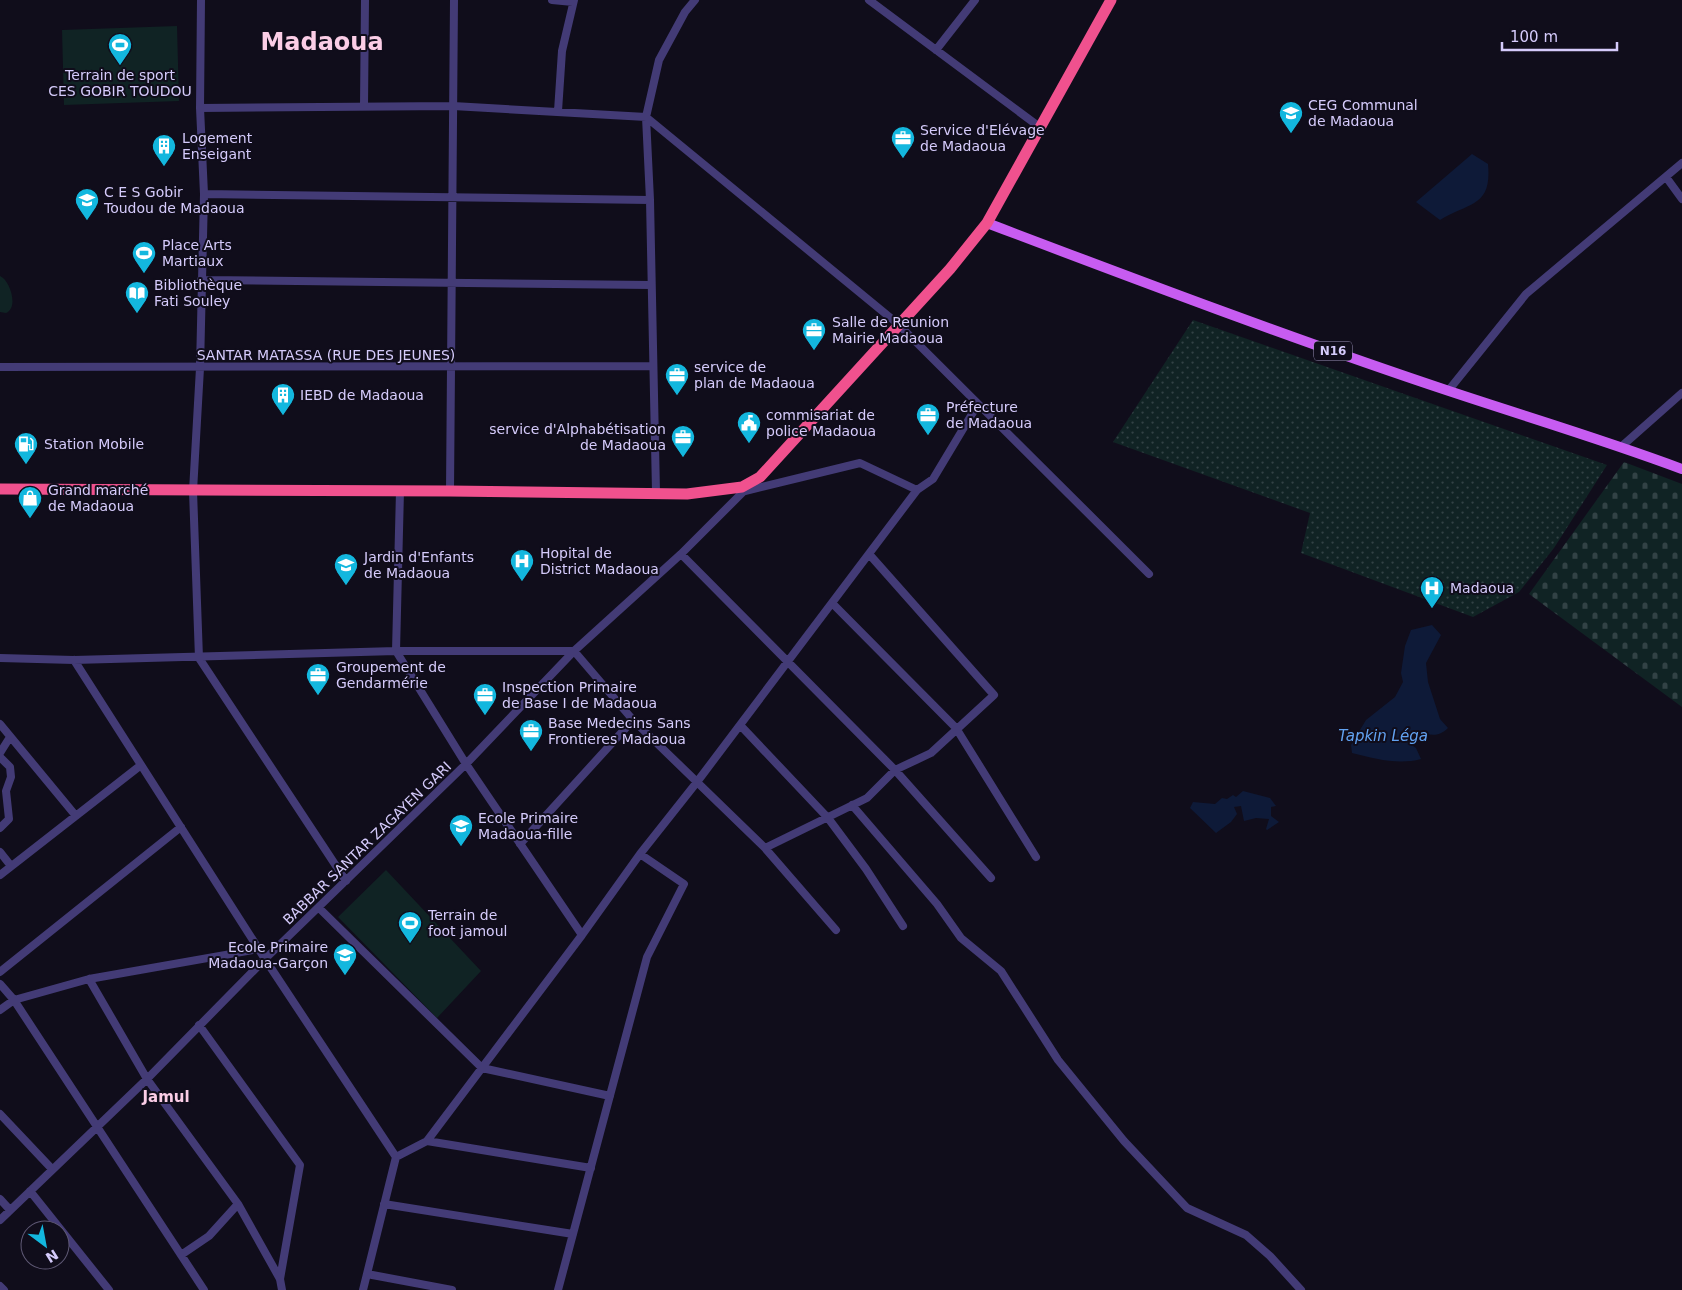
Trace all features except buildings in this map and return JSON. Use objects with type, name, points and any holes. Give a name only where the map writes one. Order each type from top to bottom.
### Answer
[{"type":"highway","points":[[0,489],[656,492],[687,494],[748,487],[760,477],[833,399],[898,324],[950,269],[987,223],[1111,0]]},
{"type":"main road","name":"N16","points":[[987,223],[1206,306],[1448,391],[1622,446],[1682,469]]},
{"type":"street","points":[[201,0],[200,108],[204,194],[200,368],[193,491],[199,658],[346,882]]},
{"type":"street","points":[[364,0],[364,106]]},
{"type":"street","points":[[450,491],[454,0]]},
{"type":"street","points":[[552,0],[573,1],[562,51],[558,111]]},
{"type":"street","points":[[656,492],[650,200],[646,117],[658,60],[685,12],[695,0]]},
{"type":"street","points":[[936,50],[975,0]]},
{"type":"street","points":[[872,1],[1041,128]]},
{"type":"street","points":[[200,108],[453,106],[646,117],[898,324],[1149,574]]},
{"type":"street","points":[[1448,391],[1526,294],[1682,163]]},
{"type":"street","points":[[1666,177],[1682,199]]},
{"type":"street","points":[[204,194],[650,200]]},
{"type":"street","points":[[201,280],[651,285]]},
{"type":"street","name":"SANTAR MATASSA (RUE DES JEUNES)","points":[[0,367],[451,368],[653,366]]},
{"type":"street","points":[[1622,446],[1682,393]]},
{"type":"street","points":[[396,1157],[427,1141],[582,936],[640,854],[698,782],[917,490],[932,480],[978,404]]},
{"type":"street","points":[[748,487],[860,463],[917,490]]},
{"type":"street","name":"BABBAR SANTAR ZAGAYEN GARI","points":[[0,1220],[147,1079],[265,959],[466,764],[574,651],[681,554],[748,487]]},
{"type":"street","points":[[400,491],[396,651],[466,764],[582,936]]},
{"type":"street","points":[[681,554],[895,770],[991,878]]},
{"type":"street","points":[[765,848],[867,798],[895,770],[931,753],[956,728],[994,696],[869,554]]},
{"type":"street","points":[[832,603],[956,728],[1036,857]]},
{"type":"street","points":[[0,658],[74,660],[396,651],[574,651],[633,720],[765,848],[836,930]]},
{"type":"street","points":[[74,660],[265,959],[396,1157],[363,1290]]},
{"type":"street","points":[[520,844],[633,720]]},
{"type":"street","points":[[0,724],[76,816]]},
{"type":"street","points":[[740,725],[828,818],[866,869],[903,926]]},
{"type":"street","points":[[0,753],[10,737]]},
{"type":"street","points":[[0,757],[10,767],[11,777],[6,791],[9,820],[0,828]]},
{"type":"street","points":[[0,875],[141,765]]},
{"type":"street","points":[[852,805],[937,904],[961,938],[1001,971],[1058,1060],[1124,1141],[1187,1208],[1246,1236],[1270,1256],[1300,1290]]},
{"type":"street","points":[[0,972],[181,827]]},
{"type":"street","points":[[0,852],[11,866]]},
{"type":"street","points":[[558,1290],[647,957],[684,884],[640,854]]},
{"type":"street","points":[[319,908],[482,1068],[610,1096]]},
{"type":"street","points":[[0,1010],[14,1000],[90,978],[259,949]]},
{"type":"street","points":[[90,978],[147,1079],[238,1204],[280,1280],[282,1290]]},
{"type":"street","points":[[0,984],[14,1000],[204,1290]]},
{"type":"street","points":[[199,1025],[300,1165],[280,1280]]},
{"type":"street","points":[[0,1114],[52,1170]]},
{"type":"street","points":[[427,1141],[591,1168]]},
{"type":"street","points":[[30,1191],[106,1289]]},
{"type":"street","points":[[0,1199],[10,1210]]},
{"type":"street","points":[[181,1255],[209,1236],[238,1204]]},
{"type":"street","points":[[384,1204],[573,1234]]},
{"type":"street","points":[[367,1274],[452,1290]]},
{"type":"street","points":[[0,1286],[4,1290]]},
{"type":"green space","name":"Terrain de sport CES GOBIR TOUDOU","points":[[177,26],[179,101],[64,105],[62,30]]},
{"type":"green space","points":[[0,276],[7,283],[12,294],[12,306],[6,313],[0,312]]},
{"type":"green space","points":[[1193,320],[1607,465],[1554,548],[1519,592],[1473,617],[1301,553],[1310,513],[1113,442]]},
{"type":"green space","points":[[1624,462],[1682,484],[1682,707],[1529,594]]},
{"type":"green space","name":"Terrain de foot jamoul","points":[[386,870],[481,971],[437,1018],[338,917]]},
{"type":"water","points":[[1472,154],[1488,164],[1486,188],[1477,201],[1440,220],[1416,202]]},
{"type":"water","name":"Tapkin Léga","points":[[1432,625],[1441,635],[1426,663],[1428,682],[1440,719],[1448,728],[1437,734],[1417,731],[1406,741],[1416,748],[1421,759],[1396,761],[1352,753],[1351,745],[1366,720],[1395,697],[1403,682],[1401,673],[1405,646],[1411,630]]},
{"type":"water","points":[[1243,791],[1270,798],[1276,806],[1271,807],[1271,816],[1279,822],[1267,830],[1269,819],[1256,818],[1244,821],[1241,806],[1234,807],[1237,814],[1231,822],[1216,833],[1190,808],[1193,802],[1215,804],[1222,798],[1227,799],[1233,795],[1236,797]]},
{"type":"place","name":"Terrain de sport CES GOBIR TOUDOU","points":[[120,66]]},
{"type":"place","name":"CEG Communal de Madaoua","points":[[1291,134]]},
{"type":"place","name":"Service d'Elévage de Madaoua","points":[[903,159]]},
{"type":"place","name":"Logement Enseigant","points":[[164,167]]},
{"type":"place","name":"C E S Gobir Toudou de Madaoua","points":[[87,221]]},
{"type":"place","name":"Place Arts Martiaux","points":[[144,274]]},
{"type":"place","name":"Bibliothèque Fati Souley","points":[[137,314]]},
{"type":"place","name":"Salle de Reunion Mairie Madaoua","points":[[814,351]]},
{"type":"place","name":"service de plan de Madaoua","points":[[677,396]]},
{"type":"place","name":"IEBD de Madaoua","points":[[283,416]]},
{"type":"place","name":"Préfecture de Madaoua","points":[[928,436]]},
{"type":"place","name":"commisariat de police Madaoua","points":[[749,444]]},
{"type":"place","name":"service d'Alphabétisation de Madaoua","points":[[683,458]]},
{"type":"place","name":"Station Mobile","points":[[26,465]]},
{"type":"place","name":"Grand marché de Madaoua","points":[[30,519]]},
{"type":"place","name":"Hopital de District Madaoua","points":[[522,582]]},
{"type":"place","name":"Jardin d'Enfants de Madaoua","points":[[346,586]]},
{"type":"place","name":"Madaoua","points":[[1432,609]]},
{"type":"place","name":"Groupement de Gendarmérie","points":[[318,696]]},
{"type":"place","name":"Inspection Primaire de Base I de Madaoua","points":[[485,716]]},
{"type":"place","name":"Base Medecins Sans Frontieres Madaoua","points":[[531,752]]},
{"type":"place","name":"Ecole Primaire Madaoua-fille","points":[[461,847]]},
{"type":"place","name":"Terrain de foot jamoul","points":[[410,944]]},
{"type":"place","name":"Ecole Primaire Madaoua-Garçon","points":[[345,976]]},
{"type":"district","name":"Madaoua","points":[[322,42]]},
{"type":"district","name":"Jamul","points":[[166,1097]]}]
